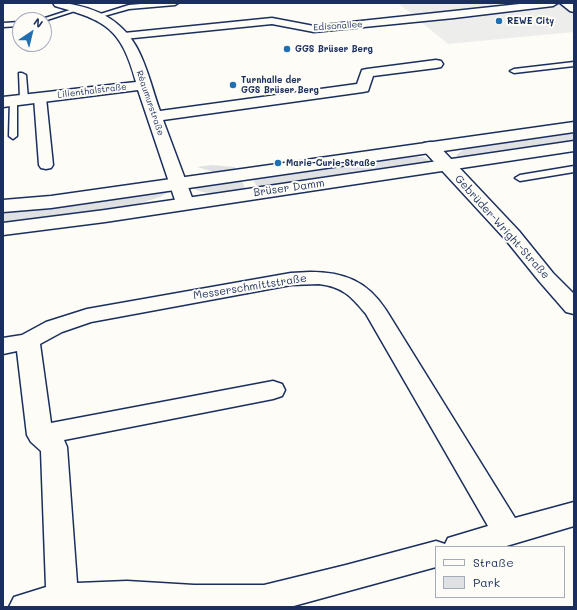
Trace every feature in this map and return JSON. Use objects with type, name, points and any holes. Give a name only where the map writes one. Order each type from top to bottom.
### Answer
[{"type":"street","name":"Réaumurstraße","points":[[60,3],[97,16],[113,26],[124,36],[130,46],[145,85],[154,116],[185,203]]},
{"type":"street","name":"Edisonallee","points":[[124,36],[272,21],[314,29],[454,15],[553,3]]},
{"type":"street","points":[[566,3],[574,8]]},
{"type":"street","points":[[154,116],[363,88],[367,72],[436,64]]},
{"type":"street","name":"Lilienthalstraße","points":[[13,101],[145,85]]},
{"type":"street","points":[[40,98],[46,165]]},
{"type":"street","name":"Brüser Damm","points":[[3,206],[58,201],[574,127]]},
{"type":"street","name":"Brüser Damm","points":[[3,229],[105,216],[574,146]]},
{"type":"street","name":"Gebrüder-Wright-Straße","points":[[430,147],[569,296]]},
{"type":"street","name":"Messerschmittstraße","points":[[40,436],[16,343],[54,327],[87,316],[291,279],[318,276],[336,280],[349,286],[362,294],[375,310],[508,533]]},
{"type":"street","points":[[40,436],[273,390]]},
{"type":"street","points":[[40,436],[54,447],[62,598]]},
{"type":"street","points":[[462,546],[574,514]]},
{"type":"street","points":[[25,607],[62,598],[126,594],[194,600],[266,603],[435,554]]},
{"type":"lane","points":[[97,16],[129,7],[175,3]]},
{"type":"lane","points":[[52,17],[78,9]]},
{"type":"lane","points":[[514,71],[574,64]]},
{"type":"lane","points":[[13,136],[13,101],[22,75]]},
{"type":"lane","points":[[520,178],[574,169]]},
{"type":"shaded area","points":[[398,3],[574,3],[574,32],[448,44]]},
{"type":"green space","points":[[574,131],[574,141],[460,158],[456,155],[467,147]]},
{"type":"green space","points":[[407,156],[423,157],[429,160],[425,163],[257,187],[252,178]]},
{"type":"green space","points":[[212,165],[234,167],[236,169],[214,172],[197,167]]},
{"type":"green space","points":[[241,179],[246,190],[208,193],[196,190],[195,188],[197,186]]},
{"type":"green space","points":[[164,190],[167,191],[167,193],[160,197],[131,206],[3,223],[3,211]]},
{"type":"place","name":"REWE City","points":[[499,21]]},
{"type":"place","name":"GGS Brüser Berg","points":[[287,49]]},
{"type":"place","name":"Turnhalle der GGS Brüser Berg","points":[[233,85]]},
{"type":"place","name":"Marie-Curie-Straße","points":[[278,163]]}]
